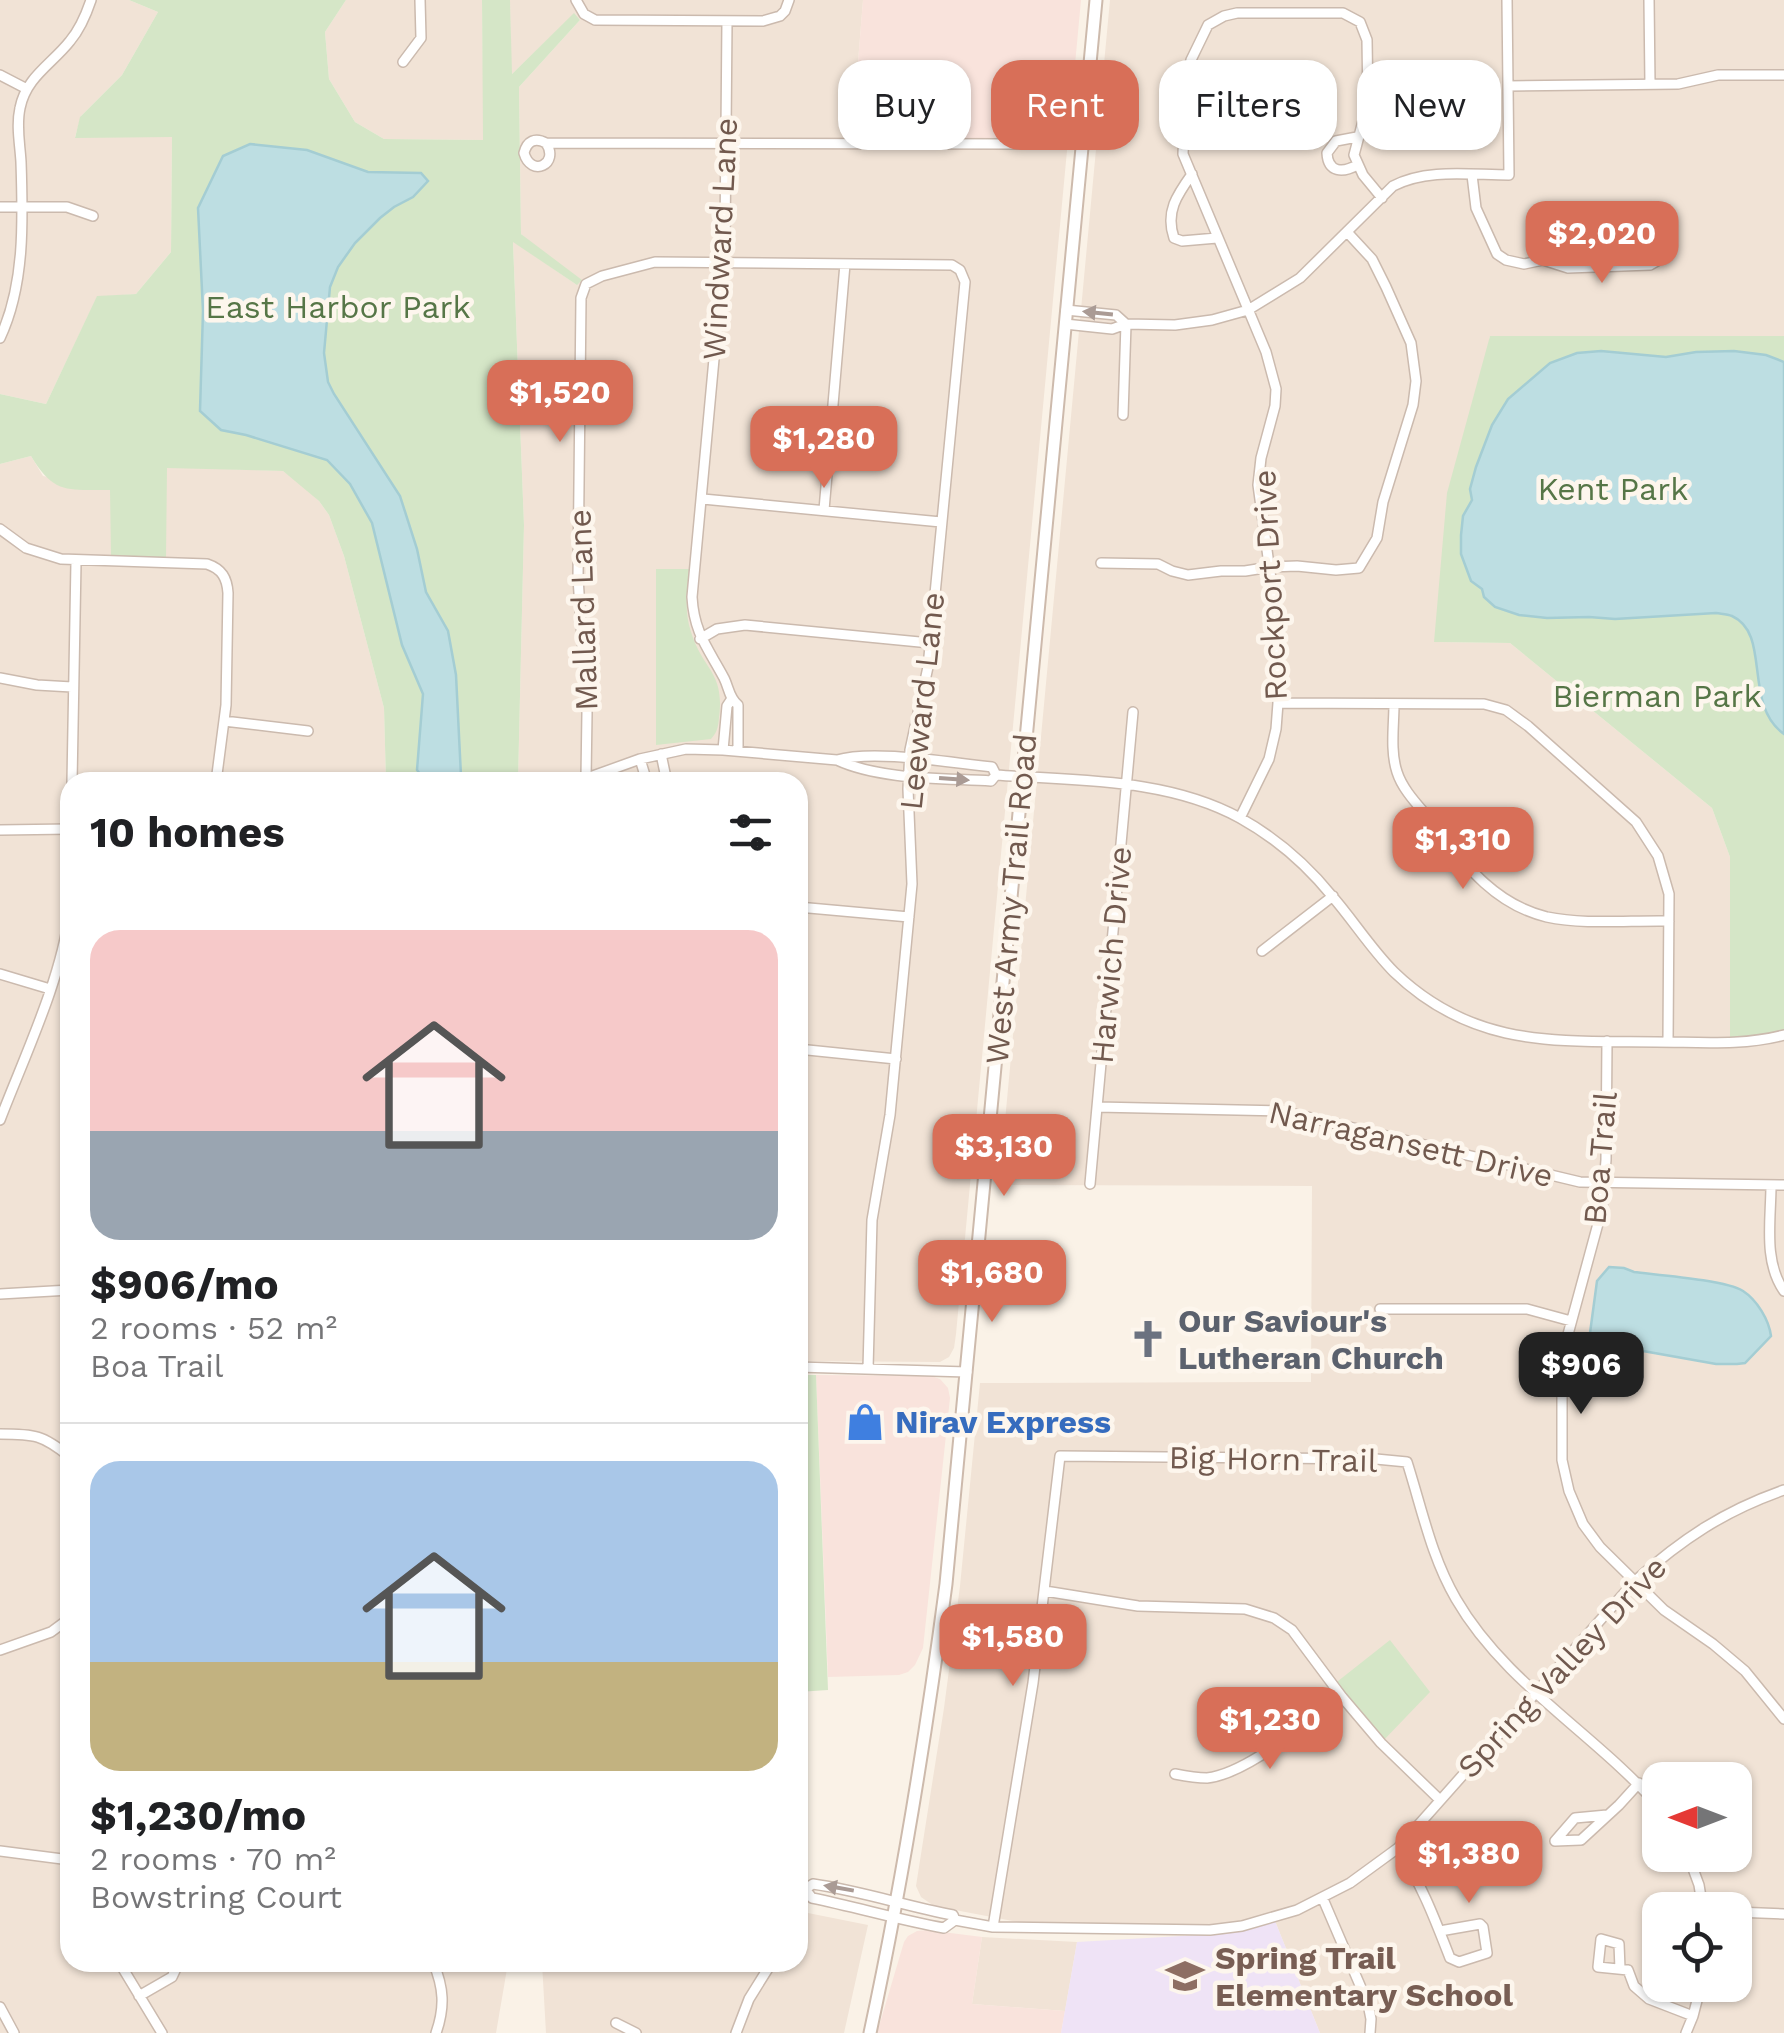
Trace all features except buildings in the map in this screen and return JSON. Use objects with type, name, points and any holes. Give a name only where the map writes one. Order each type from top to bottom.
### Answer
[{"type":"main road","name":"West Army Trail Road","points":[[1090,60],[1096,0]]},
{"type":"main road","name":"West Army Trail Road","points":[[870,2033],[897,1901],[947,1570],[1081,150]]},
{"type":"street","points":[[0,338],[16,290],[20,259],[20,106],[26,88],[38,72],[74,36],[91,0]]},
{"type":"street","points":[[402,62],[421,38],[420,0]]},
{"type":"street","points":[[576,0],[587,17],[595,20],[727,22],[774,20],[790,0]]},
{"type":"street","points":[[1065,324],[1112,329],[1126,324],[1187,324],[1248,310],[1300,278],[1393,186],[1433,174],[1509,175],[1507,0]]},
{"type":"street","points":[[1649,0],[1650,84]]},
{"type":"street","name":"Rockport Drive","points":[[1240,818],[1268,759],[1278,703],[1275,608],[1258,477],[1276,389],[1271,366],[1183,154],[1186,84],[1191,60],[1208,25],[1237,13],[1343,12],[1360,22],[1368,40],[1368,60]]},
{"type":"street","name":"Windward Lane","points":[[727,22],[724,264],[692,597],[700,639],[725,680],[731,700],[738,705],[738,751]]},
{"type":"street","points":[[0,75],[26,88]]},
{"type":"street","points":[[1508,86],[1678,84],[1718,75],[1784,75]]},
{"type":"street","points":[[1357,137],[1336,141],[1327,153],[1336,171],[1357,165]]},
{"type":"street","points":[[546,142],[991,143]]},
{"type":"street","points":[[1357,142],[1357,165],[1382,198]]},
{"type":"street","points":[[1192,174],[1173,201],[1174,238],[1216,238]]},
{"type":"street","points":[[1472,174],[1476,208],[1497,254],[1518,263],[1543,260],[1568,268],[1650,265],[1658,260],[1660,244],[1655,224],[1599,224],[1558,242],[1543,260]]},
{"type":"street","points":[[0,207],[67,207],[94,216]]},
{"type":"street","points":[[1102,563],[1158,564],[1188,575],[1270,567],[1359,568],[1378,538],[1384,502],[1414,402],[1416,364],[1407,331],[1372,258],[1347,232]]},
{"type":"street","name":"Mallard Lane","points":[[582,772],[587,712],[578,578],[581,298],[586,284],[644,264],[724,264]]},
{"type":"street","name":"Leeward Lane","points":[[724,264],[952,265],[965,282],[926,681],[910,759],[908,826],[912,884],[890,1114],[872,1220],[868,1368]]},
{"type":"street","points":[[824,510],[845,264]]},
{"type":"street","points":[[1066,310],[1116,315],[1126,324]]},
{"type":"street","points":[[1122,415],[1126,324]]},
{"type":"street","points":[[703,499],[941,522]]},
{"type":"street","points":[[0,530],[39,554],[76,562],[206,564],[222,573],[228,593],[224,721],[217,772]]},
{"type":"street","points":[[72,772],[76,562]]},
{"type":"street","points":[[700,639],[717,628],[745,624],[930,643]]},
{"type":"street","points":[[0,678],[72,687]]},
{"type":"street","points":[[722,750],[731,700]]},
{"type":"street","points":[[1278,703],[1494,706],[1528,726],[1636,822],[1650,840],[1666,876],[1668,1042]]},
{"type":"street","points":[[1394,704],[1394,758],[1400,778],[1468,868],[1499,896],[1531,912],[1559,919],[1669,921]]},
{"type":"street","name":"Harwich Drive","points":[[1090,1184],[1133,712]]},
{"type":"street","points":[[224,721],[308,731]]},
{"type":"street","points":[[605,772],[661,754],[722,750],[837,760],[850,766],[909,775],[991,782],[996,775]]},
{"type":"street","points":[[661,754],[665,772]]},
{"type":"street","points":[[837,760],[851,756],[910,759],[992,767],[996,775]]},
{"type":"street","points":[[640,760],[643,772]]},
{"type":"street","points":[[996,775],[1126,785],[1188,796],[1240,818],[1309,869],[1393,970],[1425,998],[1477,1026],[1554,1041],[1752,1042],[1784,1035]]},
{"type":"street","points":[[0,830],[60,829]]},
{"type":"street","points":[[1262,951],[1333,896]]},
{"type":"street","points":[[808,908],[908,917]]},
{"type":"street","points":[[0,1120],[60,957]]},
{"type":"street","points":[[0,974],[50,989]]},
{"type":"street","name":"Boa Trail","points":[[1607,1042],[1602,1209],[1562,1362],[1561,1445],[1566,1479],[1578,1514],[1591,1535],[1672,1617],[1745,1671],[1784,1719]]},
{"type":"street","points":[[808,1051],[896,1059]]},
{"type":"street","name":"Narragansett Drive","points":[[1097,1107],[1282,1111],[1604,1184],[1784,1186]]},
{"type":"street","points":[[1771,1185],[1771,1259],[1784,1291]]},
{"type":"street","points":[[0,1294],[60,1291]]},
{"type":"street","points":[[1380,1308],[1527,1309],[1571,1321]]},
{"type":"street","points":[[808,1367],[967,1372]]},
{"type":"street","points":[[0,1434],[43,1438],[60,1451]]},
{"type":"street","name":"Big Horn Trail","points":[[1045,1592],[1060,1456],[1407,1462],[1430,1542],[1457,1602],[1495,1652],[1642,1788]]},
{"type":"street","name":"Spring Valley Drive","points":[[808,1894],[944,1928],[955,1920],[993,1927],[1210,1930],[1266,1920],[1323,1898],[1398,1848],[1635,1581],[1696,1532],[1736,1509],[1784,1490]]},
{"type":"street","points":[[993,1927],[1022,1761],[1045,1592],[1120,1604],[1236,1608],[1265,1614],[1292,1630],[1381,1744],[1440,1800]]},
{"type":"street","points":[[0,1650],[41,1637],[60,1625]]},
{"type":"street","points":[[1175,1774],[1210,1778],[1248,1762],[1342,1697]]},
{"type":"street","points":[[1608,1815],[1575,1818],[1555,1841],[1581,1840],[1608,1815],[1638,1783]]},
{"type":"street","points":[[1398,1848],[1421,1884],[1450,1958],[1464,1961],[1487,1952],[1480,1924],[1440,1932]]},
{"type":"street","points":[[0,1851],[60,1859]]},
{"type":"street","name":"Spring Valley Drive","points":[[808,1886],[874,1894],[953,1915],[955,1920]]},
{"type":"street","points":[[1323,1898],[1368,2004],[1370,2033]]},
{"type":"street","points":[[1752,1913],[1784,1914]]},
{"type":"street","points":[[1620,1969],[1628,1970],[1634,1986],[1649,1999],[1694,2016]]},
{"type":"street","points":[[127,1972],[162,2033]]},
{"type":"street","points":[[139,1996],[175,1972]]},
{"type":"street","points":[[436,2033],[443,1996],[437,1972]]},
{"type":"street","points":[[736,2033],[749,1999],[766,1972]]},
{"type":"street","points":[[1686,2033],[1697,2002]]},
{"type":"street","points":[[0,2006],[14,2033]]},
{"type":"street","points":[[616,2023],[636,2033]]},
{"type":"shaded area","points":[[0,0],[129,0],[158,12],[122,75],[81,116],[75,137],[172,137],[171,252],[136,294],[97,297],[46,404],[0,394]]},
{"type":"shaded area","points":[[346,0],[482,0],[484,140],[384,139],[355,122],[329,79],[325,32]]},
{"type":"shaded area","points":[[510,0],[863,0],[858,60],[838,60],[838,150],[971,150],[971,139],[991,139],[991,150],[1067,150],[956,1334],[949,1357],[940,1362],[808,1361],[808,772],[518,772],[524,525],[513,241],[577,285],[521,234],[519,87],[580,20],[574,14],[511,75]]},
{"type":"shaded area","points":[[863,0],[1081,0],[1075,60],[991,60],[991,139],[971,139],[971,60],[858,60]]},
{"type":"shaded area","points":[[1110,0],[1784,0],[1784,336],[1490,336],[1435,642],[1510,643],[1712,808],[1730,857],[1730,1042],[1784,1035],[1784,2033],[1320,2033],[1269,1914],[1226,1924],[1029,1924],[934,1906],[921,1897],[916,1886],[960,1586],[980,1383],[1311,1382],[1312,1186],[999,1185],[1096,150],[1139,150],[1139,60],[1104,60]]},
{"type":"shaded area","points":[[31,456],[43,476],[111,490],[111,556],[166,558],[166,467],[283,471],[319,501],[329,515],[344,556],[384,708],[386,772],[60,772],[60,1972],[506,1972],[496,2033],[0,2033],[0,464]]},
{"type":"shaded area","points":[[816,1375],[931,1376],[948,1388],[923,1648],[915,1665],[899,1675],[828,1677]]},
{"type":"shaded area","points":[[808,1913],[868,1925],[844,2033],[546,2033],[543,1972],[808,1972]]},
{"type":"shaded area","name":"Spring Trail Elementary School","points":[[1275,1921],[1320,2033],[1061,2033],[1077,1942],[1199,1935],[1252,1929]]},
{"type":"shaded area","points":[[917,1931],[982,1937],[972,2004],[1065,2011],[1061,2033],[877,2033],[904,1942]]},
{"type":"shaded area","points":[[982,1937],[1077,1942],[1065,2011],[972,2004]]},
{"type":"green space","name":"East Harbor Park","points":[[129,0],[346,0],[325,32],[329,79],[355,122],[384,139],[483,140],[482,0],[510,0],[512,74],[574,13],[580,20],[519,87],[521,234],[582,280],[577,285],[513,242],[524,525],[518,772],[386,772],[384,708],[344,556],[329,515],[319,501],[283,471],[167,468],[166,558],[111,557],[110,490],[64,488],[48,478],[31,456],[0,464],[0,394],[46,404],[97,296],[136,294],[171,252],[172,137],[75,138],[80,117],[122,75],[158,12]]},
{"type":"green space","name":"Kent Park","points":[[1490,336],[1784,336],[1784,1035],[1730,1042],[1730,857],[1712,808],[1510,643],[1434,642],[1447,493]]},
{"type":"green space","points":[[656,569],[689,569],[689,624],[719,690],[718,725],[711,739],[656,745]]},
{"type":"green space","points":[[808,1375],[816,1375],[828,1690],[808,1691]]},
{"type":"green space","points":[[1390,1640],[1430,1692],[1381,1743],[1333,1685]]},
{"type":"water","points":[[250,144],[307,150],[368,172],[421,173],[428,181],[413,197],[380,218],[338,267],[330,287],[324,353],[334,394],[400,496],[426,592],[448,631],[456,675],[461,772],[417,770],[423,694],[402,645],[372,523],[350,484],[327,460],[221,430],[200,411],[203,311],[198,208],[223,156]]},
{"type":"water","name":"Kent Park","points":[[1601,351],[1666,357],[1734,351],[1784,362],[1784,734],[1771,721],[1764,705],[1751,638],[1744,625],[1732,616],[1716,613],[1615,619],[1519,615],[1495,607],[1471,581],[1461,554],[1463,516],[1472,500],[1470,489],[1492,425],[1508,399],[1550,363],[1577,353]]},
{"type":"water","points":[[1609,1267],[1734,1287],[1757,1305],[1771,1336],[1745,1363],[1737,1364],[1716,1364],[1604,1344],[1590,1333],[1597,1281]]},
{"type":"place","name":"Our Saviour's Lutheran Church","points":[[1148,1339]]},
{"type":"place","name":"Nirav Express","points":[[865,1422]]},
{"type":"place","name":"Spring Trail Elementary School","points":[[1185,1976]]},
{"type":"park label","name":"Bierman Park","points":[[1657,696]]}]
